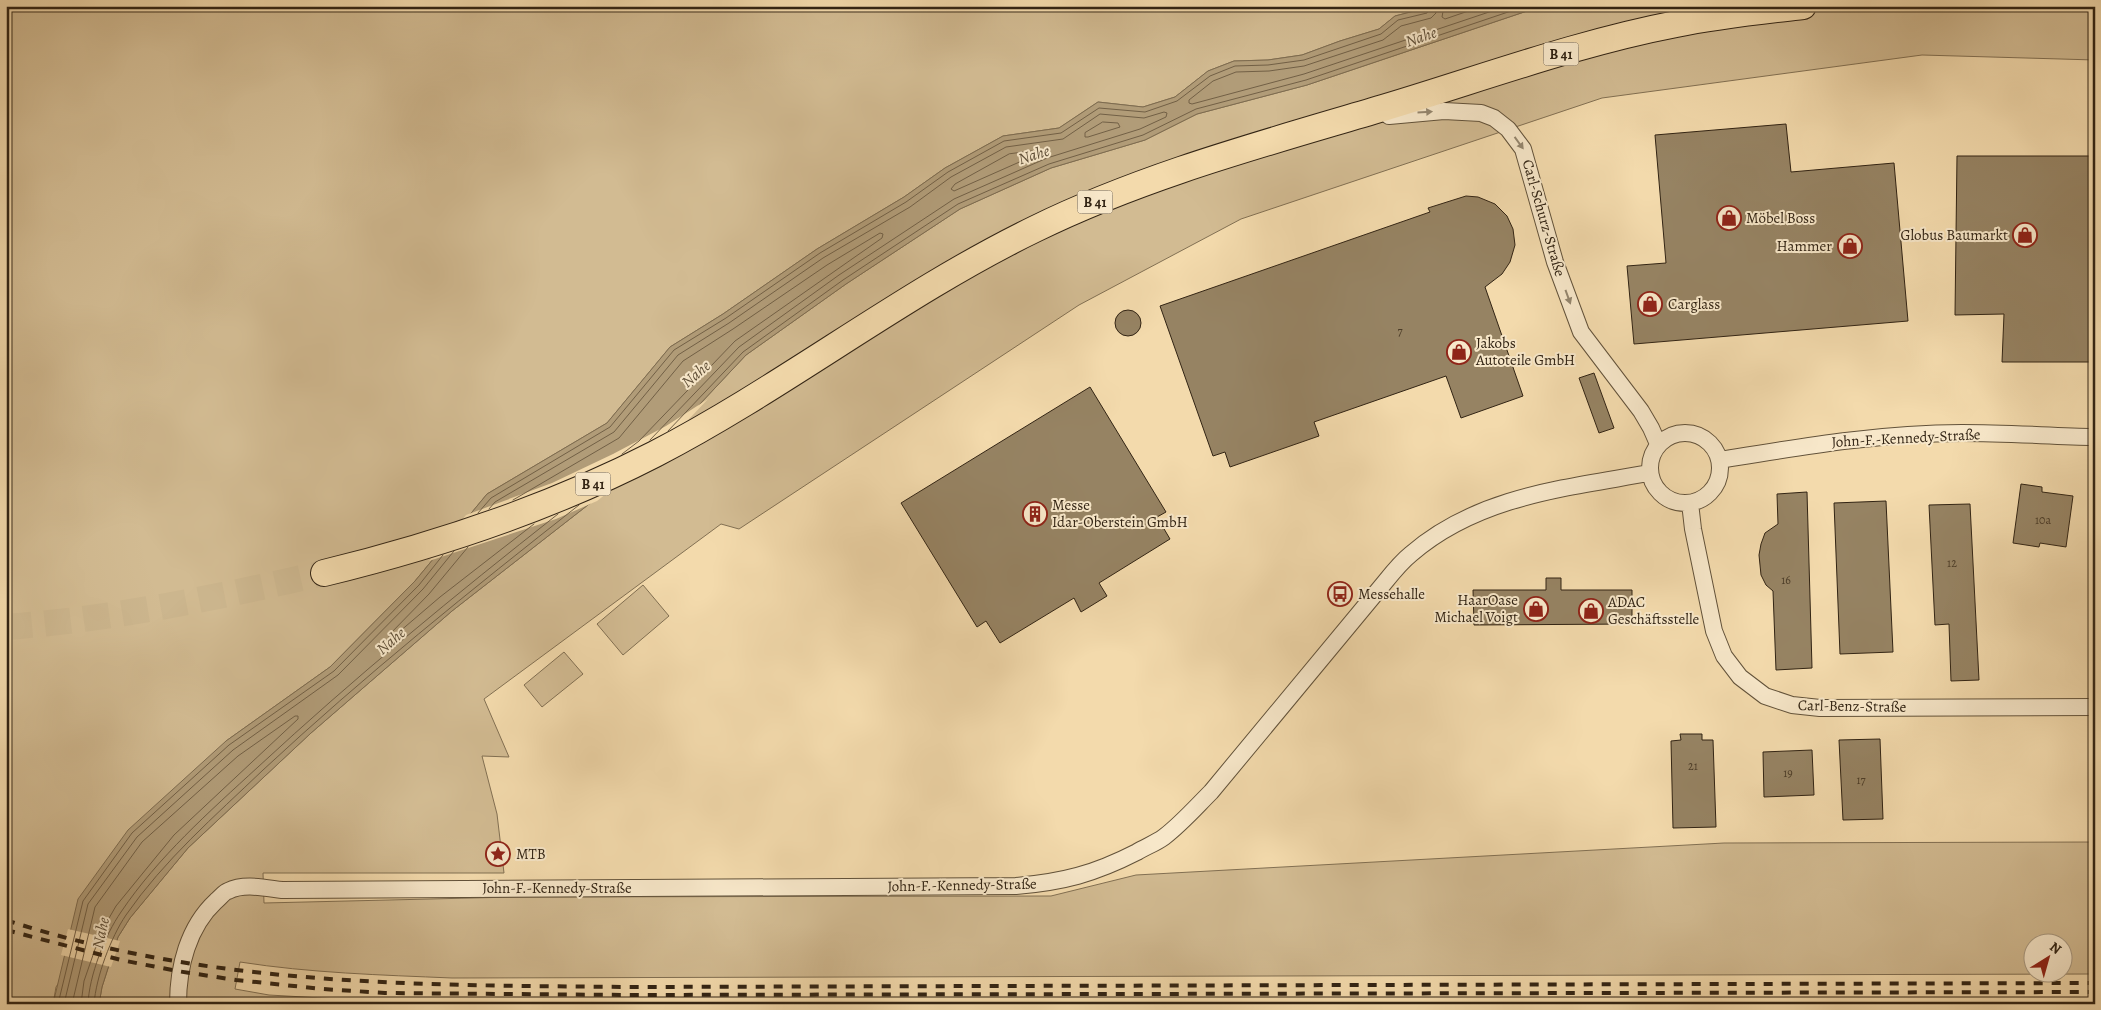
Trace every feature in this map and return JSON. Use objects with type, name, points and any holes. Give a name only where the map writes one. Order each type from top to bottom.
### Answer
[{"type":"main road","name":"B 41","points":[[324,573],[399,555],[491,525],[606,478],[700,429],[960,269],[1034,230],[1114,194],[1324,126],[1590,44],[1684,22],[1741,12],[1804,6]]},
{"type":"street","name":"Carl-Schurz-Straße","points":[[1324,126],[1410,113],[1444,111],[1482,113],[1494,118],[1508,129],[1523,149],[1555,262],[1581,332],[1641,411],[1658,444]]},
{"type":"street","points":[[1686,432],[1701,436],[1713,446],[1720,460],[1720,475],[1714,488],[1704,498],[1690,503],[1676,502],[1663,496],[1654,486],[1649,473],[1649,462],[1658,444],[1670,435],[1686,432]]},
{"type":"street","name":"John-F.-Kennedy-Straße","points":[[1720,460],[1818,444],[1896,436],[1961,433],[2095,437]]},
{"type":"street","name":"John-F.-Kennedy-Straße","points":[[178,1004],[184,954],[196,926],[210,907],[227,891],[248,887],[282,890],[1016,886],[1052,883],[1087,874],[1117,862],[1162,838],[1186,817],[1211,792],[1409,554],[1430,539],[1481,510],[1531,494],[1649,473]]},
{"type":"street","name":"Carl-Benz-Straße","points":[[1690,503],[1693,529],[1714,632],[1724,656],[1740,677],[1765,696],[1792,706],[1820,708],[2095,707]]},
{"type":"shaded area","points":[[6,6],[1434,6],[1395,16],[1379,29],[1302,55],[1268,60],[1234,61],[1208,71],[1175,97],[1143,107],[1098,102],[1059,128],[1003,136],[945,168],[904,197],[817,249],[723,314],[670,347],[607,423],[487,494],[415,581],[330,667],[226,741],[56,987],[53,1004],[6,1004]]},
{"type":"shaded area","points":[[1542,6],[2095,6],[2095,60],[1922,55],[1602,98],[1241,219],[1079,305],[739,529],[721,524],[484,699],[509,757],[482,756],[497,814],[504,873],[263,873],[264,903],[514,897],[1051,896],[1136,875],[1724,843],[2095,842],[2095,974],[2074,974],[2074,932],[2024,932],[2024,974],[452,978],[319,971],[240,962],[235,989],[269,995],[427,1004],[99,1004],[102,987],[118,937],[130,918],[188,848],[311,733],[452,611],[652,455],[746,355],[846,284],[960,209],[1051,168],[1145,140],[1197,114],[1307,85]]},
{"type":"shaded area","points":[[643,585],[669,616],[623,655],[597,624]]},
{"type":"shaded area","points":[[564,652],[583,674],[542,707],[524,685]]},
{"type":"shaded area","points":[[2095,1001],[2095,1004],[707,1004]]},
{"type":"water","name":"Nahe","points":[[1434,6],[1542,6],[1307,85],[1197,114],[1145,140],[1051,168],[960,209],[846,284],[746,355],[652,455],[452,611],[311,733],[188,848],[130,918],[118,937],[102,987],[99,1004],[53,1004],[78,899],[128,830],[226,741],[330,667],[415,581],[487,494],[607,423],[670,347],[723,314],[817,249],[904,197],[945,168],[1003,136],[1059,128],[1098,102],[1143,107],[1175,97],[1208,71],[1234,61],[1268,60],[1302,55],[1379,29],[1395,16]]},
{"type":"pier","points":[[708,399],[653,457],[597,501],[556,519],[429,561],[466,515],[552,483],[613,454],[666,426]]},
{"type":"pier","points":[[68,929],[120,941],[111,967],[61,955]]},
{"type":"building","points":[[1786,124],[1791,172],[1894,163],[1908,321],[1634,344],[1627,266],[1666,263],[1655,135]]},
{"type":"building","name":"Globus Baumarkt","points":[[1957,156],[2095,156],[2095,362],[2002,362],[2004,314],[1955,315]]},
{"type":"building","points":[[1466,196],[1478,197],[1495,204],[1507,216],[1513,229],[1515,245],[1510,262],[1502,274],[1485,287],[1523,396],[1461,418],[1446,376],[1314,422],[1319,436],[1230,467],[1225,452],[1213,456],[1160,306],[1430,212],[1428,208]]},
{"type":"building","points":[[1128,310],[1137,314],[1141,323],[1137,332],[1128,336],[1119,332],[1115,323],[1119,314]]},
{"type":"building","points":[[1594,373],[1614,428],[1599,433],[1579,378]]},
{"type":"building","name":"Messe Idar-Oberstein GmbH","points":[[1090,387],[1166,512],[1157,517],[1170,539],[1099,583],[1107,596],[1081,612],[1074,598],[1000,643],[986,621],[977,627],[901,503]]},
{"type":"building","points":[[2021,484],[2042,487],[2042,492],[2073,496],[2066,547],[2040,543],[2039,547],[2013,543]]},
{"type":"building","points":[[1807,492],[1812,668],[1776,670],[1773,591],[1766,585],[1761,575],[1759,555],[1765,533],[1778,524],[1777,494]]},
{"type":"building","points":[[1886,501],[1893,652],[1840,654],[1834,503]]},
{"type":"building","points":[[1970,504],[1979,680],[1951,681],[1949,624],[1935,625],[1929,505]]},
{"type":"building","points":[[1546,578],[1561,578],[1561,590],[1632,590],[1632,624],[1474,625],[1473,590],[1546,590]]},
{"type":"building","points":[[1680,734],[1702,734],[1702,740],[1713,740],[1716,827],[1673,828],[1671,741],[1681,740]]},
{"type":"building","points":[[1880,739],[1883,819],[1843,820],[1839,740]]},
{"type":"building","points":[[1812,750],[1814,795],[1764,797],[1763,752]]},
{"type":"tunnel","points":[[6,627],[126,613],[324,573]]},
{"type":"railway","points":[[6,920],[83,942],[160,958],[238,970],[394,983],[631,987],[2095,983]]},
{"type":"railway","points":[[6,930],[121,960],[177,971],[236,980],[385,993],[630,995],[2095,992]]},
{"type":"place","name":"Möbel Boss","points":[[1729,218]]},
{"type":"place","name":"Globus Baumarkt","points":[[2025,235]]},
{"type":"place","name":"Hammer","points":[[1850,246]]},
{"type":"place","name":"Carglass","points":[[1650,304]]},
{"type":"place","name":"Jakobs Autoteile GmbH","points":[[1459,352]]},
{"type":"place","name":"Messe Idar-Oberstein GmbH","points":[[1035,514]]},
{"type":"place","name":"Messehalle","points":[[1340,594]]},
{"type":"place","name":"HaarOase Michael Voigt","points":[[1536,609]]},
{"type":"place","name":"ADAC Geschäftsstelle","points":[[1591,611]]},
{"type":"place","name":"MTB","points":[[498,854]]}]
